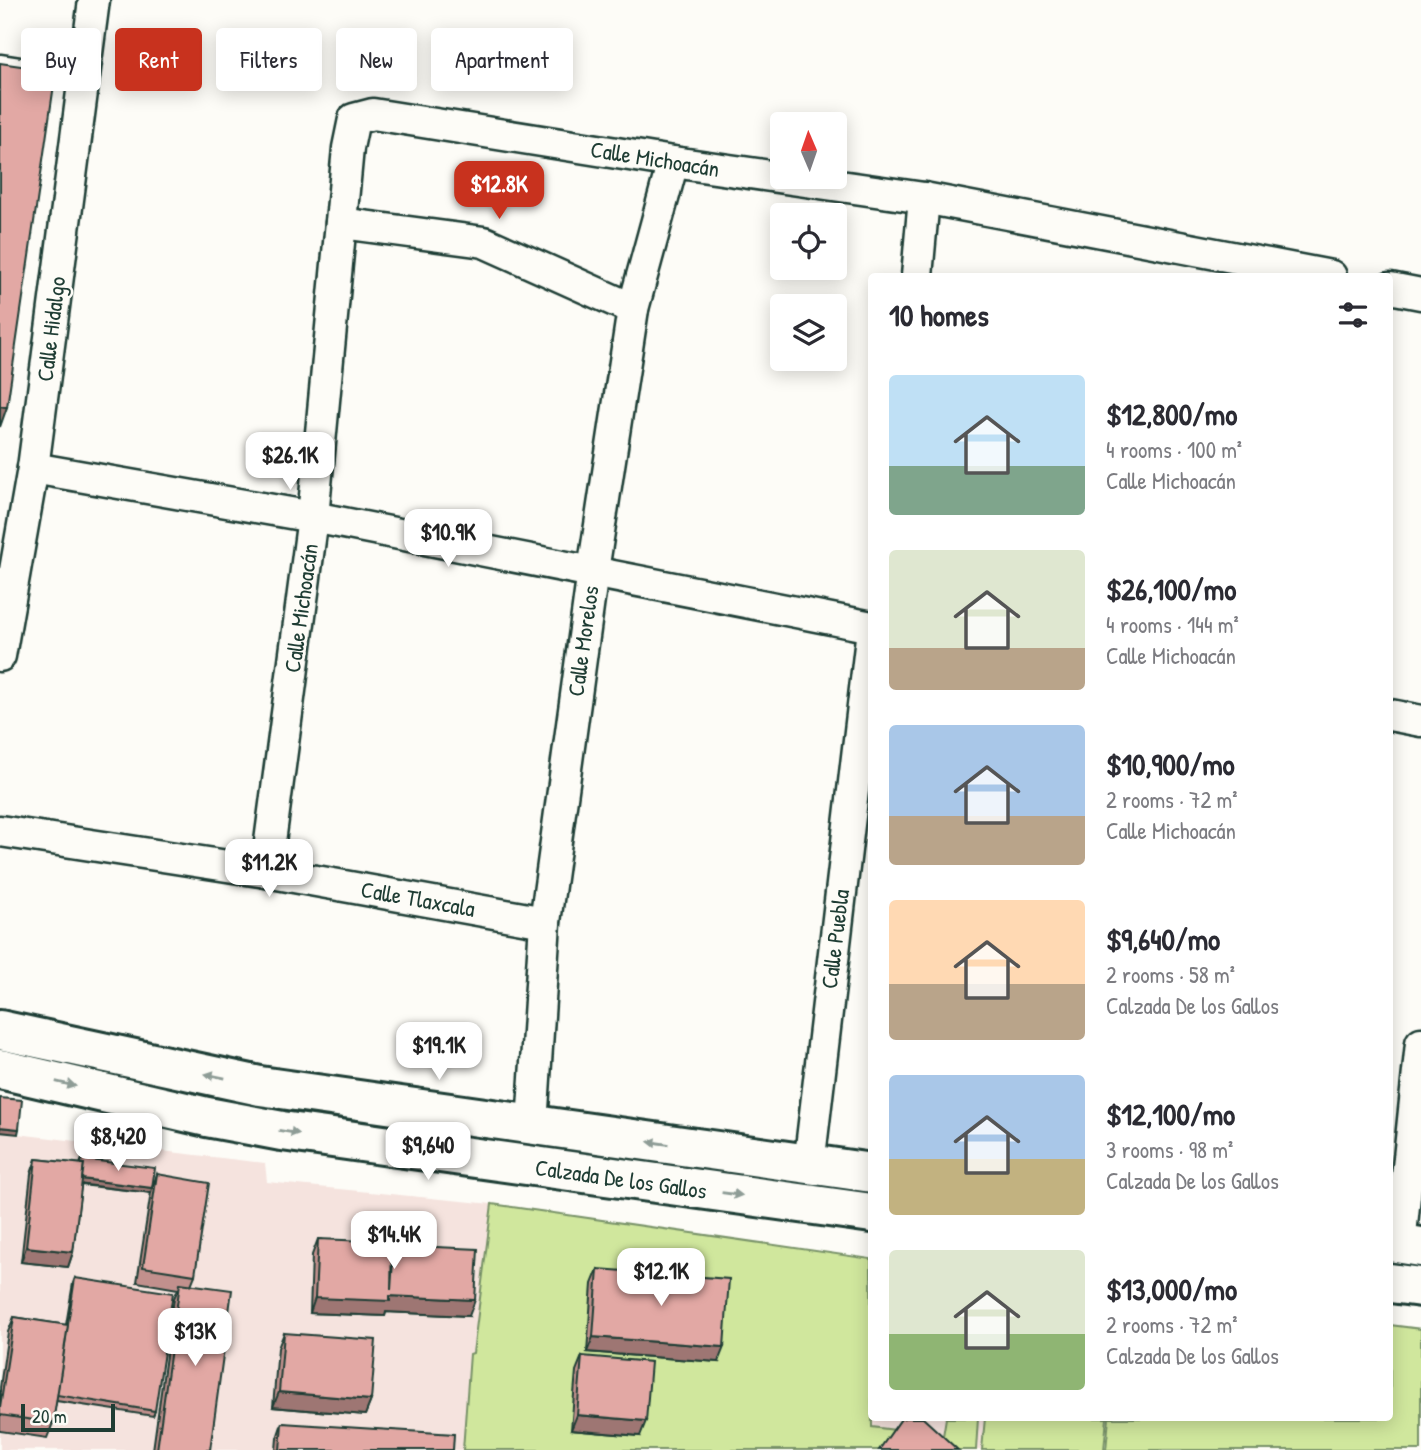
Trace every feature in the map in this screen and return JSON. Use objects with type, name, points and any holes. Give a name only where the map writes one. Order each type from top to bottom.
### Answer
[{"type":"main road","name":"Calzada De los Gallos","points":[[0,1030],[260,1086],[868,1172]]},
{"type":"main road","name":"Calzada De los Gallos","points":[[0,1069],[207,1118],[282,1131],[868,1212]]},
{"type":"main road","points":[[1393,1283],[1421,1287]]},
{"type":"street","name":"Calle Hidalgo","points":[[91,28],[94,0]]},
{"type":"street","name":"Calle Hidalgo","points":[[0,656],[33,468],[83,91]]},
{"type":"street","name":"Calle Michoacán","points":[[266,872],[313,517],[341,223],[354,119],[373,114],[673,162],[924,198],[1245,268],[1299,273]]},
{"type":"street","name":"Calle Morelos","points":[[532,1125],[545,922],[593,571],[633,309],[673,162]]},
{"type":"street","points":[[917,273],[924,198]]},
{"type":"street","points":[[341,223],[484,242],[633,309]]},
{"type":"street","points":[[1393,289],[1421,294]]},
{"type":"street","points":[[33,468],[313,517],[868,627]]},
{"type":"street","name":"Calle Puebla","points":[[809,1165],[868,662]]},
{"type":"street","points":[[1393,716],[1421,721]]},
{"type":"street","name":"Calle Tlaxcala","points":[[0,831],[266,872],[545,922]]},
{"type":"street","points":[[1404,1244],[1421,1043]]},
{"type":"lane","points":[[0,63],[21,66]]},
{"type":"shaded area","points":[[0,1132],[265,1163],[267,1182],[492,1204],[868,1259],[868,1421],[1107,1421],[1104,1450],[0,1450]]},
{"type":"green space","points":[[492,1204],[868,1259],[868,1421],[872,1421],[872,1427],[943,1436],[946,1421],[978,1421],[976,1450],[463,1450],[470,1354],[473,1353]]},
{"type":"green space","points":[[1393,1325],[1421,1329],[1421,1450],[1106,1450],[1109,1421],[1393,1421]]},
{"type":"green space","points":[[985,1421],[1107,1421],[1104,1450],[982,1450]]},
{"type":"building","points":[[0,63],[21,66],[21,91],[53,91],[7,407],[0,406]]},
{"type":"building","points":[[0,1098],[22,1100],[19,1129],[0,1127]]},
{"type":"building","points":[[36,1159],[84,1164],[73,1252],[26,1247]]},
{"type":"building","points":[[82,1159],[155,1168],[152,1188],[82,1179]]},
{"type":"building","points":[[157,1174],[209,1183],[195,1275],[143,1267]]},
{"type":"building","points":[[318,1239],[392,1242],[391,1290],[394,1245],[478,1249],[475,1300],[390,1296],[390,1301],[315,1298]]},
{"type":"building","points":[[598,1269],[729,1279],[724,1347],[593,1337]]},
{"type":"building","points":[[75,1278],[173,1293],[155,1411],[57,1395]]},
{"type":"building","points":[[180,1283],[232,1290],[210,1450],[157,1450]]},
{"type":"building","points":[[14,1317],[68,1325],[53,1423],[0,1415]]},
{"type":"building","points":[[284,1333],[376,1340],[371,1400],[279,1392]]},
{"type":"building","points":[[582,1356],[651,1362],[646,1421],[577,1415]]},
{"type":"building","points":[[900,1421],[926,1421],[958,1450],[879,1450]]},
{"type":"building","points":[[282,1423],[454,1434],[453,1450],[280,1450]]}]
